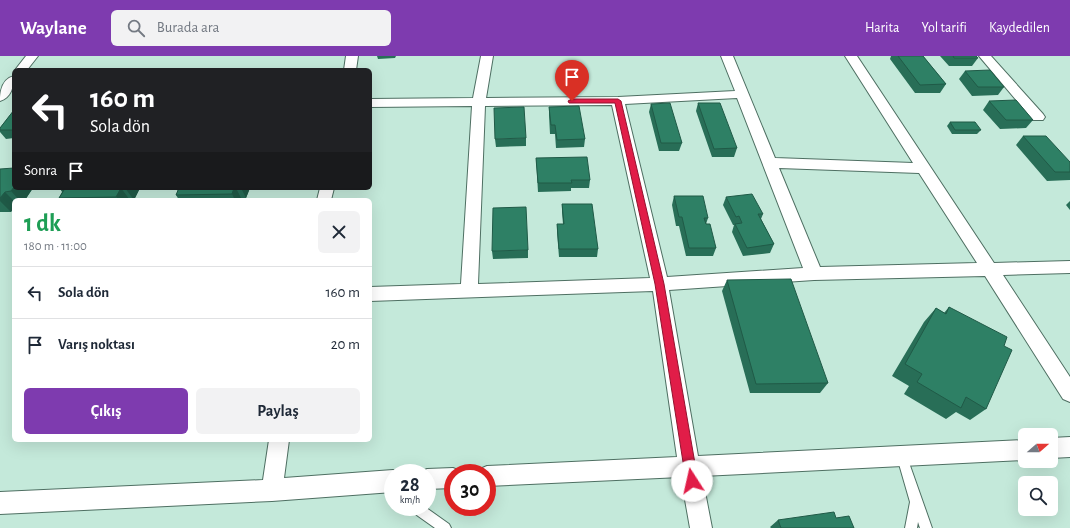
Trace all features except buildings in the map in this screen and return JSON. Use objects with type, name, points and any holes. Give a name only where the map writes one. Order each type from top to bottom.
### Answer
[{"type":"street","points":[[23,68],[32,56]]},
{"type":"street","points":[[350,68],[352,56]]},
{"type":"street","points":[[469,290],[480,102],[486,56]]},
{"type":"street","points":[[727,56],[814,274]]},
{"type":"street","points":[[851,56],[1070,393]]},
{"type":"street","points":[[985,56],[1038,117]]},
{"type":"street","points":[[0,97],[12,82]]},
{"type":"street","points":[[372,103],[618,101],[742,94]]},
{"type":"street","points":[[618,101],[660,284],[689,466],[701,528]]},
{"type":"street","points":[[770,163],[923,168]]},
{"type":"street","points":[[372,294],[660,284],[814,274],[989,268],[1070,267]]},
{"type":"street","points":[[272,490],[279,442]]},
{"type":"street","points":[[1058,448],[1070,447]]},
{"type":"street","points":[[496,476],[1018,450]]},
{"type":"street","points":[[0,503],[272,490],[384,482]]},
{"type":"lane","points":[[902,457],[926,528]]},
{"type":"lane","points":[[911,528],[916,502]]},
{"type":"lane","points":[[428,516],[445,528]]},
{"type":"route","points":[[572,101],[618,101],[660,284],[692,481]]}]
